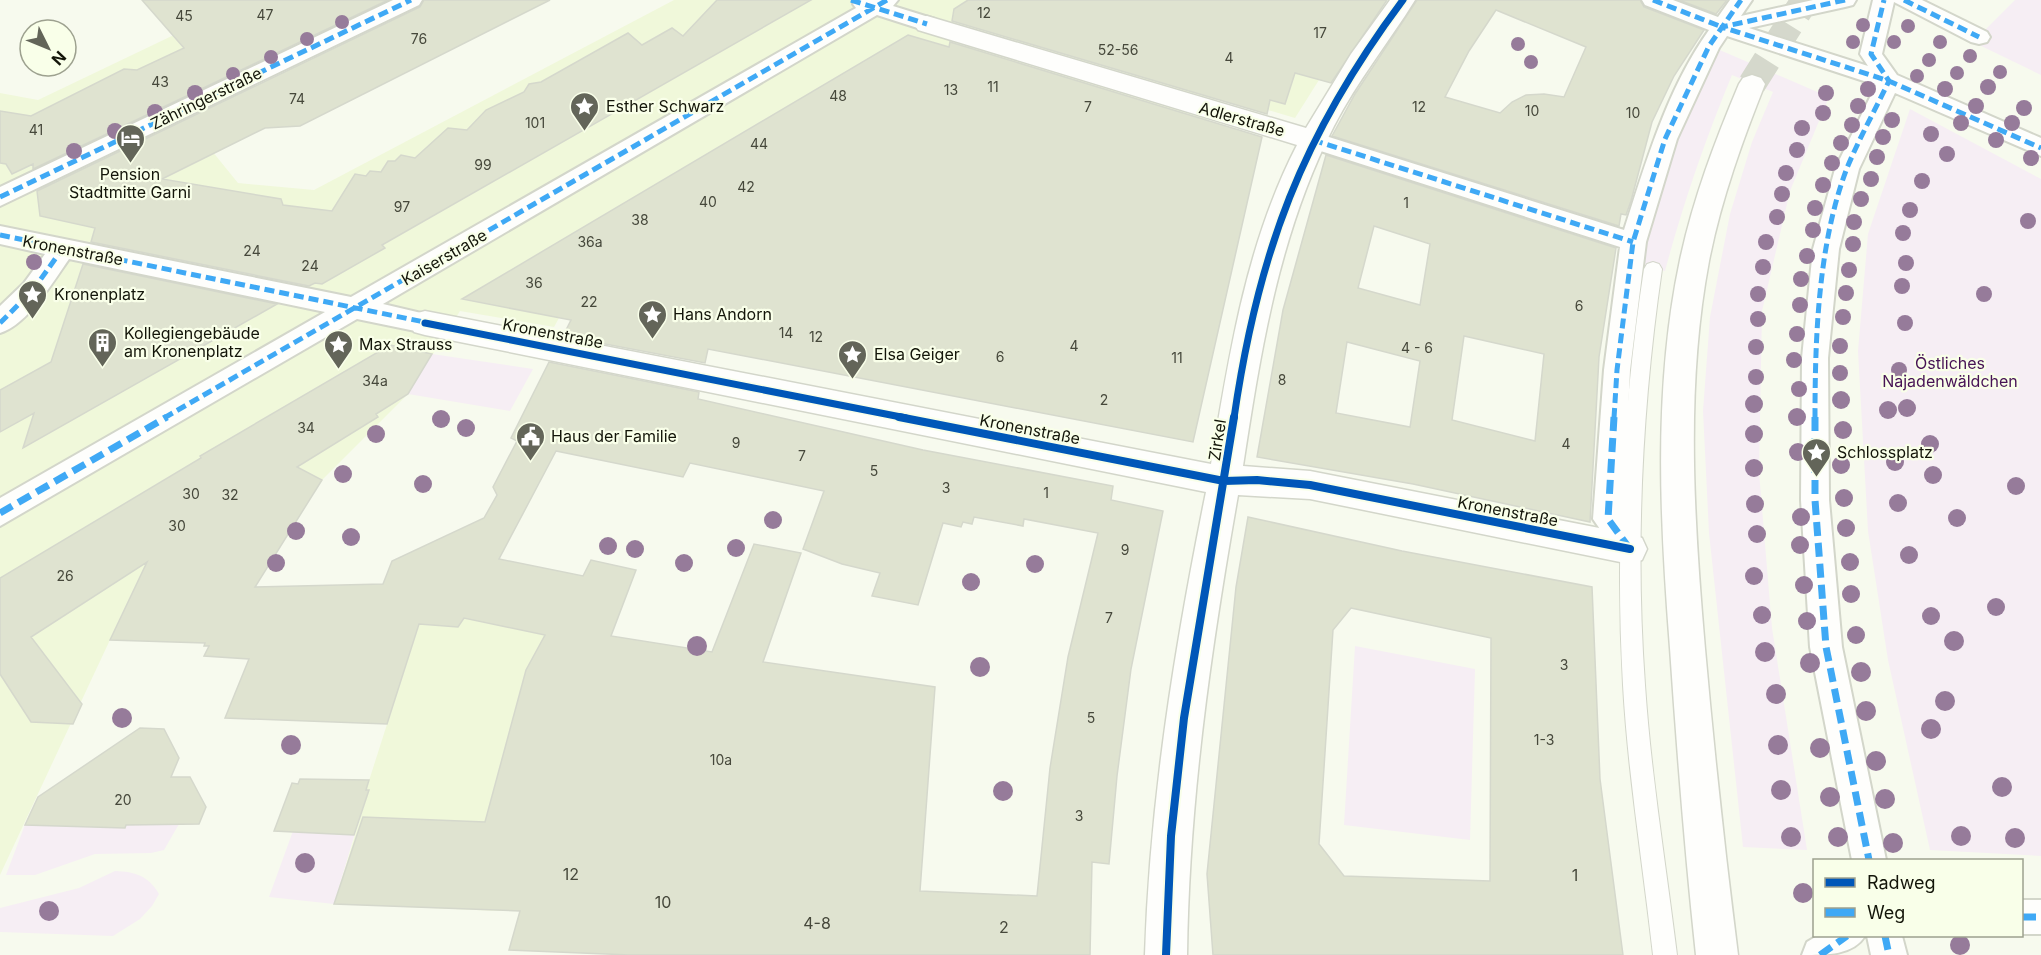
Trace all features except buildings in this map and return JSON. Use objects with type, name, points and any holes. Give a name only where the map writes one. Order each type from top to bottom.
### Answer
[{"type":"street","name":"Zähringerstraße","points":[[0,197],[411,0]]},
{"type":"street","name":"Adlerstraße","points":[[851,0],[881,4],[927,24],[1313,140],[1633,242]]},
{"type":"street","name":"Zirkel","points":[[1166,955],[1174,790],[1202,592],[1224,482],[1242,369],[1268,258],[1313,140],[1350,75],[1403,0]]},
{"type":"street","points":[[1653,0],[1722,27],[1891,78],[2041,148]]},
{"type":"street","points":[[1630,549],[1608,519],[1617,370],[1633,242],[1665,140],[1709,46],[1741,0]]},
{"type":"street","points":[[1722,27],[1845,0]]},
{"type":"street","points":[[1884,0],[1871,54],[1891,78]]},
{"type":"street","points":[[1904,0],[1979,37]]},
{"type":"street","name":"Kaiserstraße","points":[[0,513],[881,4]]},
{"type":"street","points":[[1869,859],[1826,647],[1815,500],[1815,358],[1826,249],[1847,168],[1891,78]]},
{"type":"street","points":[[1717,955],[1706,866],[1680,555],[1676,470],[1679,401],[1689,297],[1698,246],[1727,145],[1752,84]]},
{"type":"street","name":"Kronenstraße","points":[[0,236],[1224,482],[1257,480],[1310,485],[1630,549]]},
{"type":"street","points":[[0,323],[33,290],[63,248]]},
{"type":"street","points":[[2023,916],[2041,917]]},
{"type":"street","points":[[1820,955],[1846,937]]},
{"type":"street","points":[[1885,937],[1889,955]]},
{"type":"lane","points":[[1653,269],[1636,401],[1630,549],[1632,650],[1665,955]]},
{"type":"shaded area","points":[[247,0],[172,98],[238,183],[314,190],[674,0],[1304,0],[1324,72],[1295,118],[1218,95],[1142,258],[584,273],[554,327],[460,311],[408,394],[322,480],[123,612],[0,875],[0,93],[38,100]]},
{"type":"shaded area","points":[[464,618],[556,637],[500,911],[334,904],[369,790],[366,790],[419,624],[458,627]]},
{"type":"green space","points":[[2015,0],[2041,0],[2041,75],[1973,42]]},
{"type":"green space","points":[[1715,48],[1829,97],[1790,191],[1762,311],[1759,472],[1772,628],[1807,850],[1743,847],[1709,533],[1703,411],[1710,317],[1730,214],[1752,142],[1773,92],[1732,75],[1695,172],[1665,271],[1638,265],[1671,142]]},
{"type":"green space","name":"Östliches Najadenwäldchen","points":[[1910,109],[2041,179],[2041,856],[1930,850],[1888,660],[1868,531],[1858,351],[1868,234]]},
{"type":"green space","points":[[432,354],[533,369],[510,411],[408,394]]},
{"type":"green space","points":[[1355,646],[1475,669],[1470,840],[1344,825]]},
{"type":"green space","points":[[26,822],[124,828],[126,825],[179,824],[164,850],[151,853],[95,854],[35,875],[6,875]]},
{"type":"green space","points":[[293,831],[355,833],[334,904],[269,897]]},
{"type":"green space","points":[[115,871],[129,872],[146,879],[159,894],[140,919],[113,936],[0,932],[0,908],[79,888]]},
{"type":"tunnel","points":[[1752,84],[1805,0]]},
{"type":"marked path","points":[[0,197],[411,0]]},
{"type":"marked path","points":[[851,0],[927,24]]},
{"type":"marked path","points":[[0,513],[887,0]]},
{"type":"marked path","points":[[1653,0],[1722,27]]},
{"type":"marked path","points":[[1630,549],[1608,519],[1617,370],[1633,242],[1665,139],[1709,46],[1741,0]]},
{"type":"marked path","points":[[1845,0],[1722,27],[1889,81],[2041,148]]},
{"type":"marked path","points":[[1869,859],[1826,647],[1815,500],[1815,358],[1826,249],[1847,169],[1889,81],[1871,54],[1884,0]]},
{"type":"marked path","points":[[1904,0],[1979,37]]},
{"type":"marked path","points":[[1313,140],[1633,242]]},
{"type":"marked path","points":[[0,235],[429,323]]},
{"type":"marked path","points":[[0,323],[33,290],[63,248]]},
{"type":"marked path","points":[[2023,917],[2041,917]]},
{"type":"marked path","points":[[1820,955],[1846,937]]},
{"type":"marked path","points":[[1885,937],[1889,955]]},
{"type":"cycle path","points":[[1166,955],[1167,895],[1176,777],[1192,659],[1240,383],[1260,288],[1277,226],[1290,191],[1321,124],[1360,60],[1403,0]]},
{"type":"cycle path","points":[[425,323],[1224,481],[1257,480],[1310,485],[1630,549]]},
{"type":"place","name":"Esther Schwarz","points":[[585,132]]},
{"type":"place","name":"Pension Stadtmitte Garni","points":[[130,164]]},
{"type":"place","name":"Kronenplatz","points":[[33,320]]},
{"type":"place","name":"Hans Andorn","points":[[652,340]]},
{"type":"place","name":"Kollegiengebäude am Kronenplatz","points":[[103,368]]},
{"type":"place","name":"Max Strauss","points":[[338,370]]},
{"type":"place","name":"Elsa Geiger","points":[[853,380]]},
{"type":"place","name":"Haus der Familie","points":[[530,462]]},
{"type":"place","name":"Schlossplatz","points":[[1816,478]]}]
